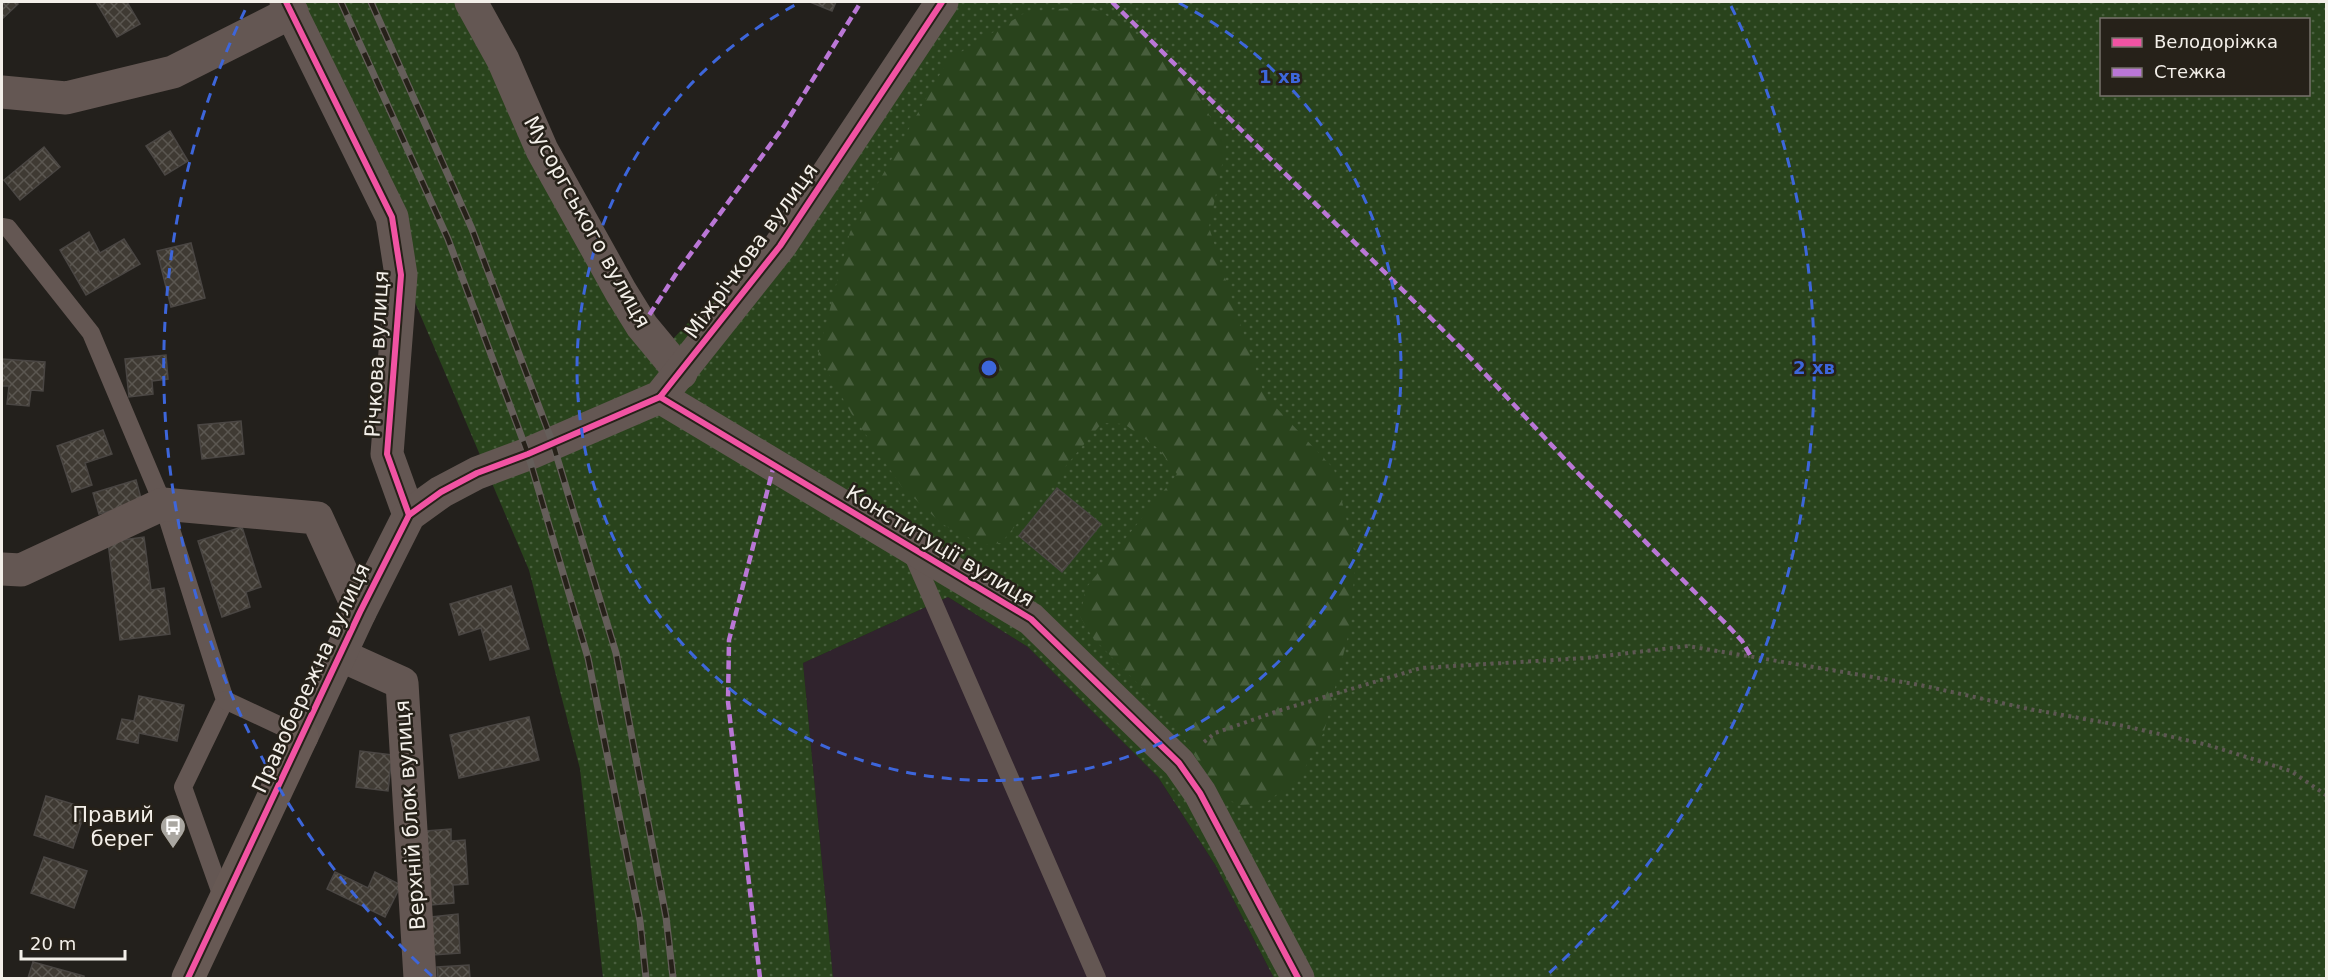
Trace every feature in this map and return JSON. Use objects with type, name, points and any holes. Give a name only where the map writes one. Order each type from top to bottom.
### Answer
[{"type":"street","name":"Мусоргського вулиця","points":[[471,2],[503,60],[542,150],[621,292],[642,326],[681,373]]},
{"type":"street","name":"Міжрічкова вулиця","points":[[528,454],[660,398],[780,246],[942,2]]},
{"type":"street","points":[[2,92],[66,98],[173,72],[289,7]]},
{"type":"street","name":"Річкова вулиця","points":[[289,7],[392,217],[401,275],[387,454],[409,514]]},
{"type":"street","name":"Конституції вулиця","points":[[660,398],[1031,619],[1179,763],[1200,793],[1298,978]]},
{"type":"street","name":"Правобережна вулиця","points":[[189,978],[360,612],[409,514],[441,492],[477,472],[528,454]]},
{"type":"street","points":[[2,569],[21,570],[163,504],[317,518],[360,612]]},
{"type":"street","name":"Верхній блок вулиця","points":[[340,655],[402,684],[420,978]]},
{"type":"lane","points":[[2,227],[8,228],[91,333],[163,504],[225,700],[183,787],[224,902]]},
{"type":"lane","points":[[909,546],[1097,978]]},
{"type":"lane","points":[[225,700],[302,736]]},
{"type":"path","points":[[1179,763],[1215,733],[1281,710],[1421,668],[1586,658],[1689,646],[1920,685],[2208,745],[2291,771],[2326,795]]},
{"type":"shaded area","points":[[948,597],[1028,647],[1158,777],[1216,866],[1274,978],[833,978],[803,663]]},
{"type":"green space","points":[[303,2],[467,2],[659,354],[769,236],[924,2],[2326,2],[2326,978],[1274,978],[1216,866],[1158,777],[1028,647],[948,597],[803,663],[833,978],[603,978],[580,769],[529,570],[411,293]]},
{"type":"green space","points":[[1091,6],[1148,41],[1195,89],[1226,146],[1209,227],[1265,396],[1334,469],[1356,558],[1349,632],[1324,732],[1300,777],[1264,804],[1237,805],[1215,789],[1185,740],[1148,694],[1092,637],[1080,616],[1086,588],[1177,474],[1159,449],[1124,424],[1102,423],[1001,543],[983,545],[942,524],[902,487],[851,413],[818,355],[850,232],[948,60],[1026,12]]},
{"type":"building","points":[[2,2],[18,4],[2,19]]},
{"type":"building","points":[[96,2],[127,2],[140,24],[117,37]]},
{"type":"building","points":[[810,2],[836,2],[832,11]]},
{"type":"building","points":[[170,131],[188,161],[165,175],[146,146]]},
{"type":"building","points":[[44,147],[60,167],[20,200],[4,180]]},
{"type":"building","points":[[89,232],[100,253],[124,239],[140,264],[86,295],[60,250]]},
{"type":"building","points":[[191,243],[205,298],[171,307],[157,251]]},
{"type":"building","points":[[166,355],[168,379],[152,381],[153,394],[129,397],[125,359]]},
{"type":"building","points":[[2,359],[45,362],[43,391],[31,390],[29,406],[7,404],[9,386],[2,386]]},
{"type":"building","points":[[241,421],[244,454],[202,459],[198,425]]},
{"type":"building","points":[[103,430],[112,454],[85,463],[92,485],[72,492],[57,446]]},
{"type":"building","points":[[136,480],[142,502],[99,514],[93,493]]},
{"type":"building","points":[[1057,488],[1101,524],[1062,572],[1019,536]]},
{"type":"building","points":[[242,527],[261,587],[246,592],[250,607],[222,617],[198,541]]},
{"type":"building","points":[[144,537],[151,590],[164,588],[170,634],[120,640],[108,542]]},
{"type":"building","points":[[511,586],[529,649],[490,660],[481,628],[459,635],[450,604]]},
{"type":"building","points":[[139,696],[184,705],[177,741],[139,733],[138,743],[117,739],[122,719],[134,721]]},
{"type":"building","points":[[529,717],[539,760],[459,778],[450,735]]},
{"type":"building","points":[[360,751],[392,755],[388,791],[356,787]]},
{"type":"building","points":[[46,796],[86,808],[73,848],[34,835]]},
{"type":"building","points":[[451,829],[451,841],[465,840],[468,884],[453,885],[454,903],[431,905],[426,831]]},
{"type":"building","points":[[44,857],[87,871],[74,908],[31,893]]},
{"type":"building","points":[[335,872],[368,888],[375,872],[401,885],[385,917],[327,889]]},
{"type":"building","points":[[458,914],[460,953],[433,955],[431,917]]},
{"type":"building","points":[[33,962],[84,976],[84,978],[28,978]]},
{"type":"building","points":[[469,965],[470,978],[438,978],[437,967]]},
{"type":"railway","points":[[341,2],[448,239],[528,454],[588,658],[640,921],[646,978]]},
{"type":"railway","points":[[371,2],[472,229],[553,444],[616,653],[666,917],[673,978]]},
{"type":"marked path","points":[[642,326],[678,271],[784,126],[861,2]]},
{"type":"marked path","points":[[1112,2],[1460,347],[1573,468],[1731,629],[1742,641],[1750,655]]},
{"type":"marked path","points":[[760,978],[728,702],[729,640],[774,465]]},
{"type":"cycle path","points":[[286,2],[392,217],[401,275],[387,454],[409,515]]},
{"type":"cycle path","points":[[188,978],[360,612],[409,515],[441,492],[477,473],[528,454],[660,397],[780,246],[942,2]]},
{"type":"cycle path","points":[[660,397],[1031,619],[1179,763],[1200,793],[1298,978]]},
{"type":"place","name":"Правий берег","points":[[173,850]]}]
